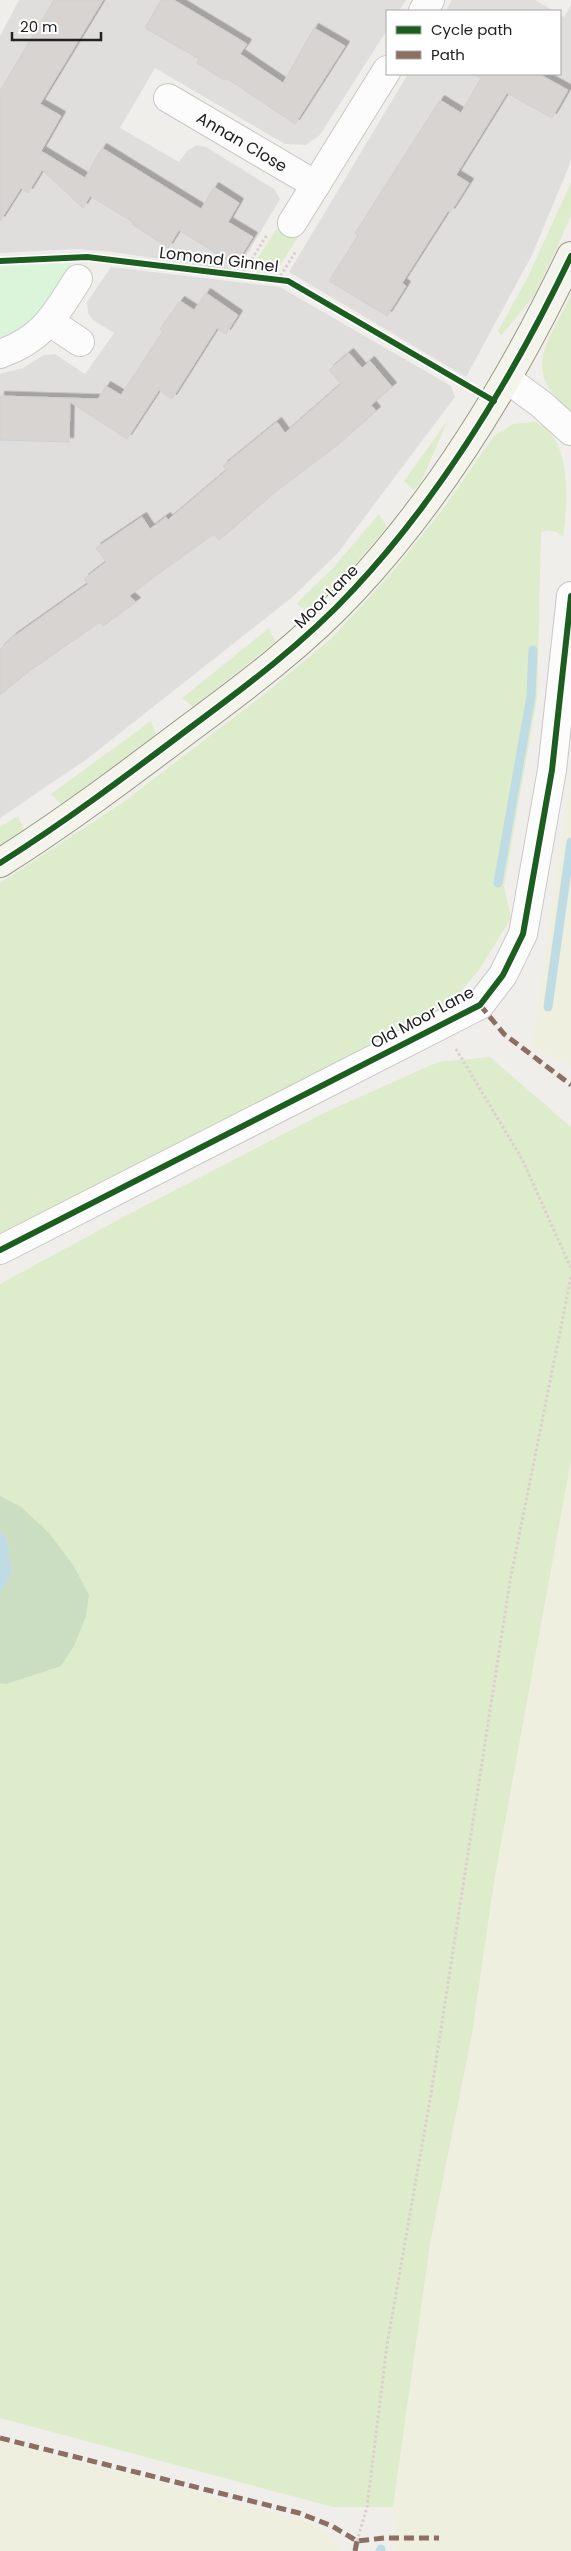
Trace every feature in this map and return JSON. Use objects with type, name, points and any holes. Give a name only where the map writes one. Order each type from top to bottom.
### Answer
[{"type":"street","points":[[292,223],[386,72]]},
{"type":"street","name":"Annan Close","points":[[168,98],[316,185]]},
{"type":"street","name":"Moor Lane","points":[[0,864],[112,787],[255,679],[320,623],[353,590],[415,518],[507,379],[548,305],[571,256]]},
{"type":"street","points":[[0,354],[22,346],[50,322],[78,278]]},
{"type":"street","points":[[50,322],[80,342]]},
{"type":"street","points":[[507,379],[541,404],[571,431]]},
{"type":"street","name":"Old Moor Lane","points":[[0,1250],[480,1005],[503,975],[523,934],[552,770],[571,596]]},
{"type":"path","points":[[441,1025],[522,1159],[571,1268]]},
{"type":"path","points":[[357,2541],[367,2507],[387,2346],[431,2094],[510,1581],[571,1277]]},
{"type":"shaded area","points":[[19,0],[406,0],[400,10],[386,10],[386,32],[320,135],[306,145],[285,144],[155,68],[120,128],[179,162],[187,151],[197,145],[206,147],[274,189],[280,199],[242,263],[229,270],[113,252],[77,249],[0,253],[0,36]]},
{"type":"shaded area","points":[[452,0],[535,0],[552,10],[447,10]]},
{"type":"shaded area","points":[[571,5],[571,159],[532,255],[466,377],[289,272],[407,75],[561,75],[561,16],[564,17]]},
{"type":"shaded area","points":[[111,267],[280,287],[451,386],[455,397],[337,554],[290,599],[87,759],[0,818],[0,374],[23,368],[44,355],[55,354],[85,374],[114,333],[93,320],[88,313],[87,302]]},
{"type":"green space","points":[[571,182],[571,215],[558,246],[534,296],[501,336],[498,331],[528,277]]},
{"type":"green space","points":[[280,224],[299,236],[275,273],[249,271]]},
{"type":"green space","points":[[72,263],[51,298],[34,318],[13,334],[0,339],[0,267]]},
{"type":"green space","points":[[571,295],[571,411],[555,396],[546,382],[542,368],[543,355],[548,342]]},
{"type":"green space","points":[[448,420],[420,484],[414,490],[404,481]]},
{"type":"green space","points":[[535,422],[547,430],[561,454],[565,470],[565,521],[563,537],[553,531],[541,532],[537,698],[504,886],[511,918],[479,970],[450,1004],[406,1032],[0,1240],[0,883],[122,803],[261,697],[332,638],[394,570],[443,509],[494,436],[513,424]]},
{"type":"green space","points":[[379,514],[387,527],[342,579],[309,612],[296,604],[334,567]]},
{"type":"green space","points":[[269,628],[275,642],[193,707],[182,698]]},
{"type":"green space","points":[[151,721],[156,735],[61,804],[51,794]]},
{"type":"green space","points":[[571,772],[571,1067],[532,1046]]},
{"type":"green space","points":[[18,816],[24,830],[0,845],[0,827]]},
{"type":"green space","points":[[490,1057],[571,1127],[571,1460],[494,1882],[472,2034],[430,2244],[393,2507],[333,2507],[0,2418],[0,1284],[129,1214],[326,1112],[438,1062]]},
{"type":"green space","points":[[571,1460],[571,2551],[394,2551],[393,2507],[430,2244],[472,2034],[494,1882]]},
{"type":"green space","points":[[0,1496],[21,1507],[49,1533],[73,1565],[89,1595],[86,1616],[74,1646],[61,1666],[6,1684],[0,1683],[0,1594],[12,1571],[7,1539],[0,1532]]},
{"type":"green space","points":[[0,2441],[309,2522],[339,2542],[338,2551],[0,2551]]},
{"type":"water","points":[[0,1532],[7,1539],[12,1571],[0,1594]]},
{"type":"building","points":[[54,0],[103,0],[40,104],[61,116],[41,151],[85,178],[102,148],[201,209],[214,187],[239,203],[228,222],[253,237],[235,265],[179,230],[168,248],[132,224],[133,222],[90,196],[83,208],[42,170],[28,193],[21,188],[0,221],[0,91]]},
{"type":"building","points":[[161,0],[174,0],[247,44],[240,54],[283,83],[314,28],[345,46],[295,124],[226,78],[224,80],[197,63],[199,59],[145,28]]},
{"type":"building","points":[[475,75],[541,75],[568,90],[552,118],[507,93],[456,175],[469,183],[450,213],[448,211],[402,283],[406,286],[387,316],[329,281],[358,235],[355,233],[440,100],[461,113],[481,78]]},
{"type":"building","points":[[206,293],[238,315],[226,334],[217,328],[172,399],[159,390],[127,439],[70,402],[69,442],[0,440],[0,396],[98,399],[106,386],[121,395],[163,331],[160,329],[180,301],[194,310]]},
{"type":"building","points":[[349,353],[362,368],[370,361],[392,387],[371,405],[376,411],[335,447],[274,493],[219,540],[214,534],[129,596],[136,602],[103,626],[100,622],[28,672],[0,695],[0,649],[13,637],[88,584],[84,579],[106,562],[96,548],[142,517],[150,529],[166,517],[168,520],[227,470],[223,466],[277,422],[285,433],[341,384],[329,370]]},
{"type":"waterway","points":[[498,883],[531,696],[533,650]]},
{"type":"waterway","points":[[548,1007],[571,842]]},
{"type":"marked path","points":[[480,1005],[504,1034],[571,1085]]},
{"type":"marked path","points":[[0,2438],[299,2513],[332,2526],[357,2541],[384,2538],[439,2538]]},
{"type":"marked path","points":[[355,2551],[357,2541]]},
{"type":"cycle path","points":[[0,863],[95,798],[252,681],[315,628],[353,590],[417,514],[475,431],[526,345],[571,256]]},
{"type":"cycle path","name":"Lomond Ginnel","points":[[0,261],[87,257],[288,281],[494,401]]},
{"type":"cycle path","points":[[0,1250],[480,1005],[503,975],[523,934],[552,770],[571,596]]}]
